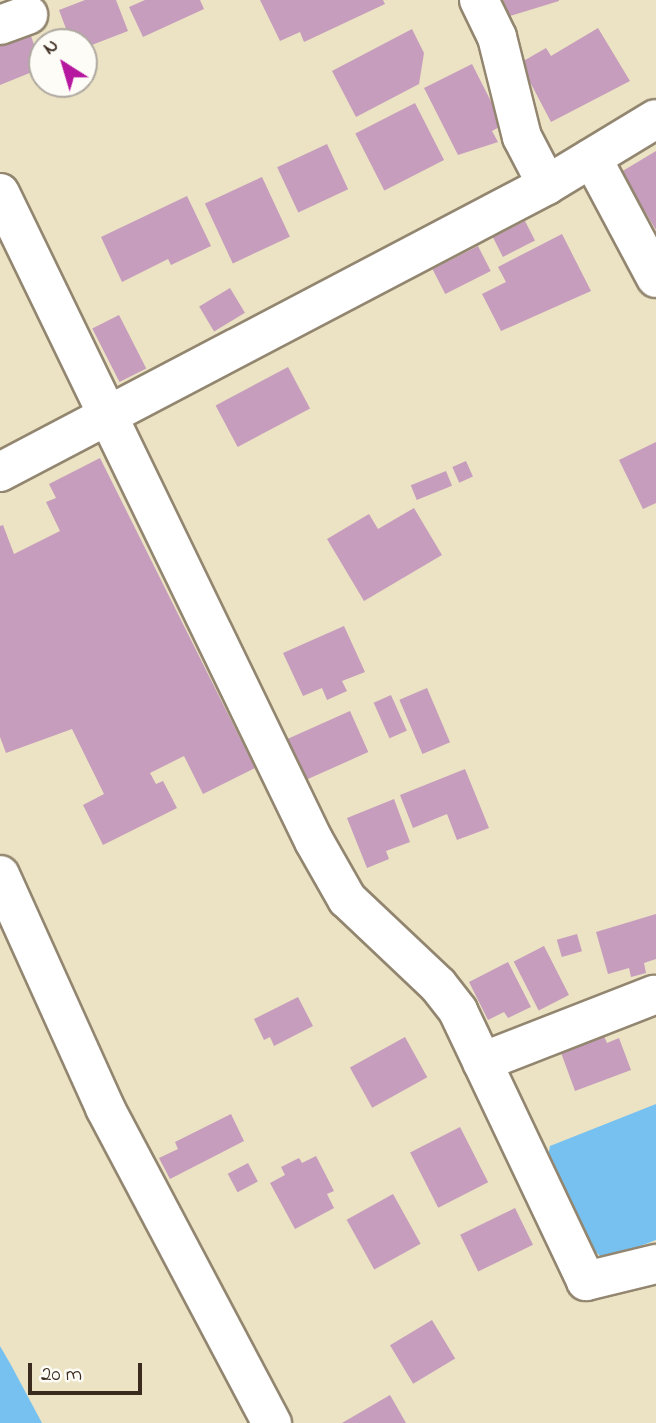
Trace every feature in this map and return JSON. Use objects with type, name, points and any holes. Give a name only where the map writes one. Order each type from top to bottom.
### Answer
[{"type":"street","points":[[479,0],[497,37],[522,137],[547,185]]},
{"type":"street","points":[[0,472],[547,185],[656,119]]},
{"type":"street","points":[[592,158],[656,278]]},
{"type":"street","points":[[0,193],[111,415],[314,841],[347,899],[451,1003],[586,1280],[656,1264]]},
{"type":"street","points":[[0,874],[105,1108],[272,1423]]},
{"type":"street","points":[[482,1062],[654,995]]},
{"type":"water","points":[[656,1104],[656,1240],[604,1260],[589,1245],[547,1161],[550,1146]]},
{"type":"water","points":[[0,1346],[11,1365],[42,1423],[0,1423]]},
{"type":"building","points":[[85,0],[116,0],[128,31],[98,43],[98,28],[66,28],[59,10]]},
{"type":"building","points":[[145,0],[200,0],[204,9],[143,37],[129,7]]},
{"type":"building","points":[[260,0],[383,0],[385,4],[304,42],[300,32],[280,41]]},
{"type":"building","points":[[503,0],[559,0],[559,1],[510,16]]},
{"type":"building","points":[[598,28],[630,81],[551,122],[520,63],[546,48],[551,56]]},
{"type":"building","points":[[412,29],[424,53],[419,84],[356,117],[332,71]]},
{"type":"building","points":[[28,34],[28,74],[0,85],[0,46]]},
{"type":"building","points":[[472,64],[503,125],[492,131],[498,142],[458,155],[424,88]]},
{"type":"building","points":[[415,103],[444,160],[384,190],[355,133]]},
{"type":"building","points":[[327,144],[348,189],[298,213],[277,167]]},
{"type":"building","points":[[656,151],[656,230],[621,172]]},
{"type":"building","points":[[262,177],[290,237],[233,263],[205,204]]},
{"type":"building","points":[[187,196],[211,246],[171,265],[168,259],[122,282],[101,237]]},
{"type":"building","points":[[525,221],[535,241],[503,257],[493,237]]},
{"type":"building","points":[[562,234],[591,291],[501,331],[482,294],[506,282],[498,267]]},
{"type":"building","points":[[478,246],[491,271],[445,294],[433,269]]},
{"type":"building","points":[[230,288],[245,313],[214,331],[199,307]]},
{"type":"building","points":[[119,315],[146,368],[120,382],[92,329]]},
{"type":"building","points":[[288,367],[310,408],[238,447],[216,405]]},
{"type":"building","points":[[656,442],[656,503],[643,509],[619,460]]},
{"type":"building","points":[[100,458],[255,768],[203,794],[184,756],[150,773],[156,784],[163,781],[177,808],[103,845],[83,805],[104,794],[72,729],[6,753],[0,737],[0,526],[3,525],[14,554],[60,531],[46,502],[56,498],[49,484]]},
{"type":"building","points":[[466,461],[473,477],[459,483],[452,467]]},
{"type":"building","points":[[446,471],[452,486],[417,500],[411,485]]},
{"type":"building","points":[[414,508],[442,555],[364,601],[327,539],[369,514],[378,529]]},
{"type":"building","points":[[344,626],[365,672],[342,681],[347,691],[327,700],[322,688],[303,696],[283,653]]},
{"type":"building","points":[[427,688],[450,742],[422,754],[399,700]]},
{"type":"building","points":[[391,695],[407,731],[390,738],[374,703]]},
{"type":"building","points":[[350,711],[368,752],[303,781],[285,740]]},
{"type":"building","points":[[465,769],[489,828],[457,840],[447,814],[413,828],[400,795]]},
{"type":"building","points":[[394,799],[410,842],[386,851],[389,859],[367,868],[347,818]]},
{"type":"building","points":[[656,914],[656,959],[644,963],[646,973],[631,977],[629,968],[608,974],[596,932]]},
{"type":"building","points":[[577,934],[582,951],[562,957],[557,940]]},
{"type":"building","points":[[544,946],[569,995],[539,1010],[514,961]]},
{"type":"building","points":[[508,962],[531,1007],[508,1018],[504,1012],[488,1020],[469,982]]},
{"type":"building","points":[[298,997],[313,1026],[274,1046],[270,1037],[264,1040],[254,1019]]},
{"type":"building","points":[[603,1034],[607,1043],[619,1038],[631,1070],[575,1091],[560,1050]]},
{"type":"building","points":[[405,1037],[427,1077],[372,1108],[350,1068]]},
{"type":"building","points":[[231,1114],[244,1141],[170,1179],[159,1158],[178,1149],[175,1142]]},
{"type":"building","points":[[460,1127],[488,1182],[438,1208],[410,1152]]},
{"type":"building","points":[[316,1156],[334,1191],[327,1194],[334,1208],[295,1229],[270,1183],[285,1175],[281,1167],[299,1158],[302,1163]]},
{"type":"building","points":[[248,1163],[258,1182],[238,1192],[228,1174]]},
{"type":"building","points":[[393,1194],[421,1244],[374,1270],[347,1220]]},
{"type":"building","points":[[515,1208],[533,1245],[478,1272],[460,1235]]},
{"type":"building","points":[[432,1320],[455,1359],[413,1384],[390,1345]]},
{"type":"building","points":[[390,1395],[406,1423],[342,1423]]}]
